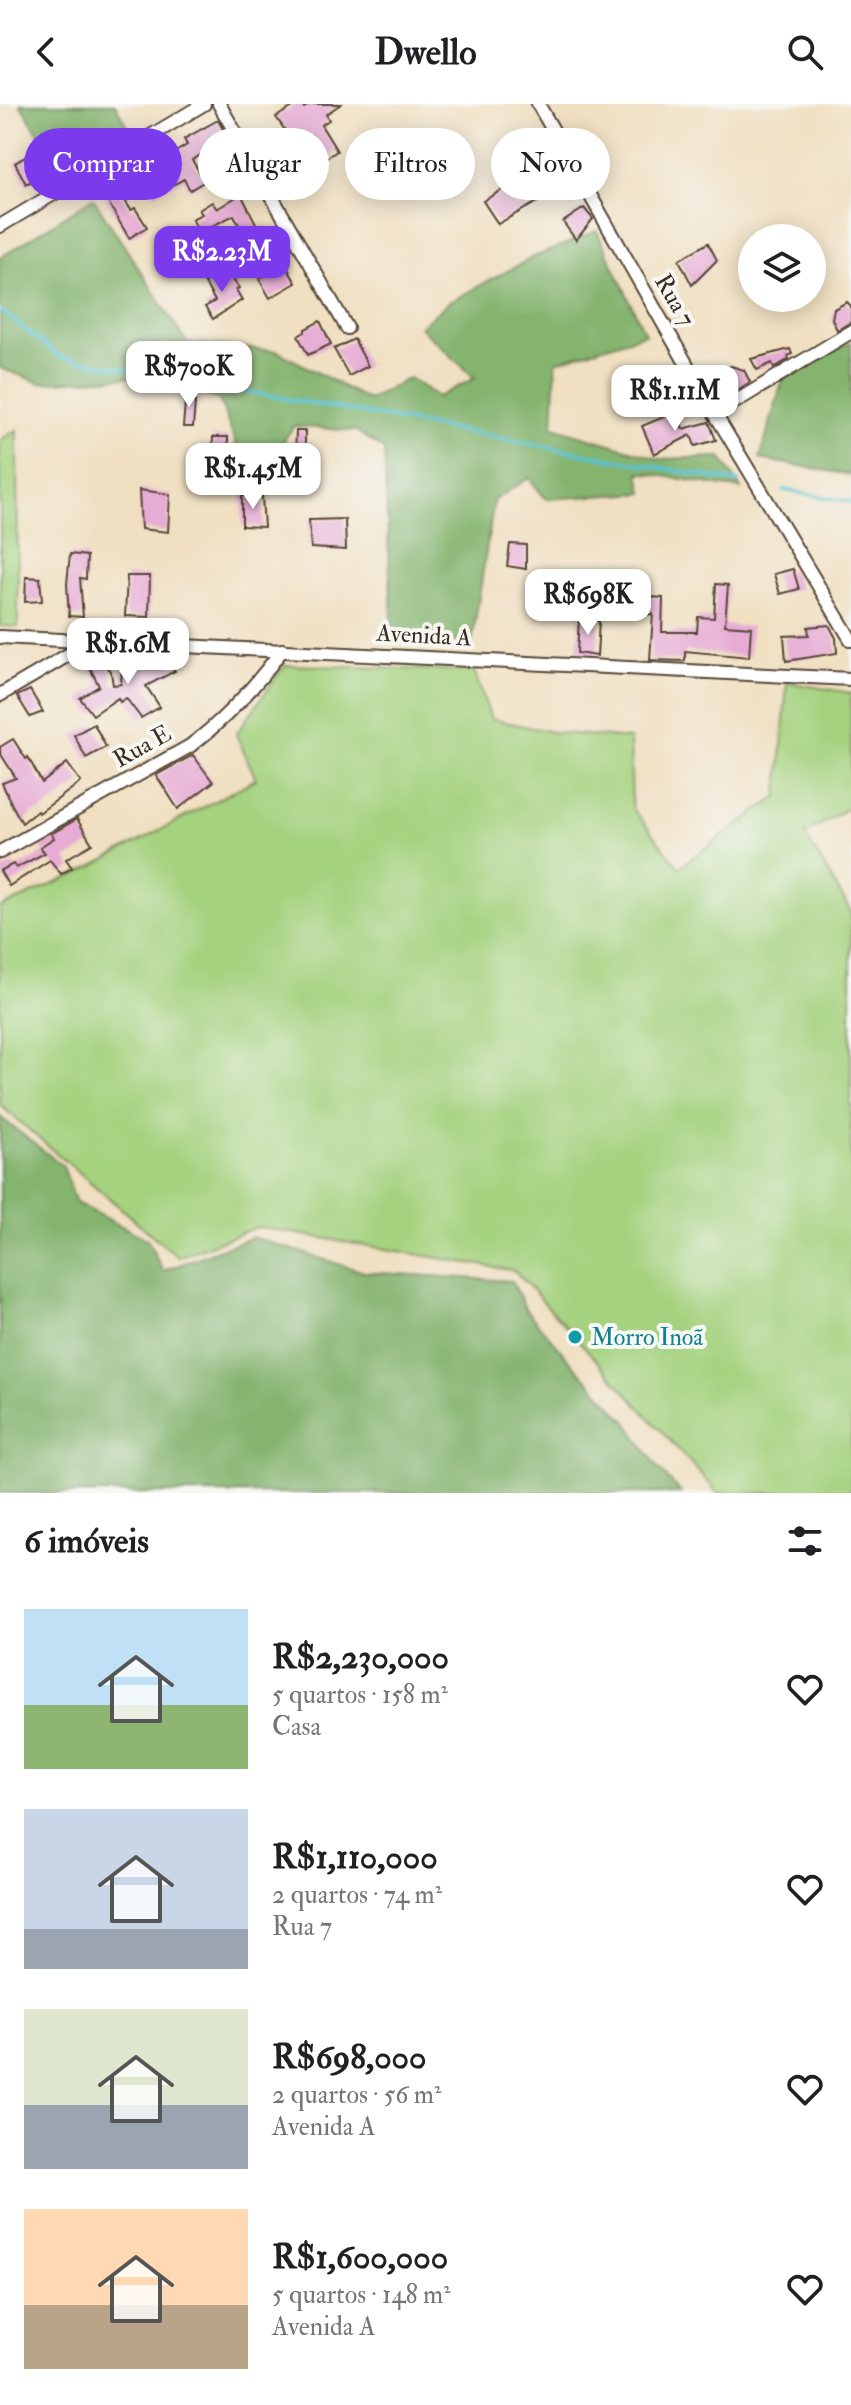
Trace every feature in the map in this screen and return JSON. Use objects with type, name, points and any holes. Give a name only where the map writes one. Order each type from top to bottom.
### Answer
[{"type":"street","points":[[0,226],[204,104]]},
{"type":"street","points":[[219,104],[347,328]]},
{"type":"street","name":"Rua 7","points":[[538,104],[715,414],[851,640]]},
{"type":"street","points":[[715,414],[851,332]]},
{"type":"street","name":"Avenida A","points":[[0,637],[851,679]]},
{"type":"street","points":[[0,695],[90,642]]},
{"type":"street","name":"Rua E","points":[[0,852],[190,746],[247,696],[282,650]]},
{"type":"green space","points":[[20,104],[115,104],[128,128],[35,128]]},
{"type":"green space","points":[[94,200],[187,343],[277,351],[368,400],[409,378],[438,397],[475,378],[420,327],[449,302],[532,258],[597,231],[645,334],[556,362],[553,427],[660,459],[721,457],[741,489],[639,472],[643,493],[546,499],[529,478],[494,500],[472,642],[393,639],[384,450],[356,431],[294,426],[280,446],[239,452],[219,399],[129,377],[41,383],[0,368],[0,258]]},
{"type":"green space","points":[[851,342],[851,475],[760,459],[783,378]]},
{"type":"green space","points":[[17,430],[18,627],[0,626],[0,440]]},
{"type":"green space","points":[[285,665],[474,671],[491,719],[552,732],[630,739],[632,808],[679,867],[778,796],[787,682],[851,693],[851,806],[805,834],[851,912],[851,1493],[718,1493],[515,1271],[257,1227],[178,1257],[0,1105],[0,908],[86,870],[256,779],[236,734]]},
{"type":"green space","points":[[0,1117],[63,1166],[76,1203],[147,1239],[163,1271],[252,1237],[364,1272],[512,1281],[526,1310],[626,1421],[659,1469],[681,1493],[0,1493]]},
{"type":"building","points":[[298,104],[304,108],[310,104],[341,104],[326,114],[329,120],[321,125],[323,128],[283,128],[276,117]]},
{"type":"building","points":[[218,120],[222,128],[204,128]]},
{"type":"building","points":[[198,131],[198,157],[192,160],[198,170],[198,185],[190,190],[182,180],[182,148],[187,145],[184,139]]},
{"type":"building","points":[[329,138],[337,151],[329,156]]},
{"type":"building","points":[[24,158],[24,180],[15,163]]},
{"type":"building","points":[[491,196],[491,200],[541,200],[498,224],[483,201]]},
{"type":"building","points":[[107,200],[125,200],[131,210],[135,208],[147,227],[129,238]]},
{"type":"building","points":[[231,200],[244,200],[267,245],[231,266],[223,252],[246,239],[234,215],[208,228],[218,244],[209,249],[192,219],[202,214],[199,210],[212,202],[217,209]]},
{"type":"building","points":[[584,208],[593,219],[576,240],[563,222]]},
{"type":"building","points":[[708,243],[717,260],[692,285],[679,260]]},
{"type":"building","points":[[285,264],[296,283],[270,298],[259,279]]},
{"type":"building","points":[[226,270],[239,288],[236,290],[242,300],[213,319],[205,307],[215,301],[204,282]]},
{"type":"building","points":[[847,302],[851,306],[851,322],[837,330],[832,319],[834,309]]},
{"type":"building","points":[[320,321],[331,344],[308,355],[298,336]]},
{"type":"building","points":[[354,339],[368,366],[349,376],[334,349]]},
{"type":"building","points":[[790,349],[792,354],[788,356],[789,359],[774,368],[772,363],[757,370],[751,359]]},
{"type":"building","points":[[731,366],[744,370],[750,382],[736,391],[728,379],[716,382],[714,373]]},
{"type":"building","points":[[186,390],[196,391],[193,427],[183,427]]},
{"type":"building","points":[[676,412],[683,429],[709,422],[716,440],[695,446],[691,435],[654,454],[642,426]]},
{"type":"building","points":[[296,431],[305,431],[305,459],[297,459],[296,492],[271,491],[273,465],[256,465],[256,456],[295,453]]},
{"type":"building","points":[[213,437],[228,437],[228,462],[212,461]]},
{"type":"building","points":[[139,490],[170,494],[168,532],[141,529]]},
{"type":"building","points":[[242,496],[262,496],[264,527],[242,526]]},
{"type":"building","points":[[345,519],[346,550],[311,548],[309,520]]},
{"type":"building","points":[[510,544],[526,545],[526,569],[507,566]]},
{"type":"building","points":[[70,554],[87,556],[86,579],[80,578],[83,617],[69,616],[67,584]]},
{"type":"building","points":[[793,569],[799,589],[780,594],[774,574]]},
{"type":"building","points":[[127,576],[150,576],[149,617],[125,616]]},
{"type":"building","points":[[26,577],[40,578],[42,601],[25,602]]},
{"type":"building","points":[[716,584],[728,585],[725,625],[751,627],[749,657],[685,651],[685,661],[650,660],[653,614],[618,615],[618,612],[593,610],[594,594],[663,598],[662,632],[697,632],[698,617],[714,618]]},
{"type":"building","points":[[579,619],[599,621],[597,656],[577,653]]},
{"type":"building","points":[[829,625],[836,638],[837,653],[786,661],[784,636],[809,635],[808,627]]},
{"type":"building","points":[[164,655],[175,671],[146,686],[160,707],[141,718],[126,698],[120,702],[118,698],[93,715],[80,698],[99,686],[90,668],[101,661],[111,672],[113,685],[121,684],[122,668],[145,661],[147,665]]},
{"type":"building","points":[[30,690],[43,712],[30,717],[17,696]]},
{"type":"building","points":[[94,724],[106,747],[86,758],[74,735]]},
{"type":"building","points":[[13,739],[26,759],[28,757],[42,783],[67,763],[81,782],[22,823],[2,783],[16,778],[0,753],[0,747]]},
{"type":"building","points":[[193,755],[213,782],[178,809],[156,775]]},
{"type":"building","points":[[77,819],[92,844],[66,859],[72,868],[61,874],[50,860],[9,886],[0,871],[13,864],[16,868],[45,853],[40,847],[54,838],[51,834]]},
{"type":"waterway","points":[[0,310],[60,357],[738,482]]},
{"type":"waterway","points":[[784,490],[851,502]]},
{"type":"place","name":"Morro Inoã","points":[[575,1337]]}]
